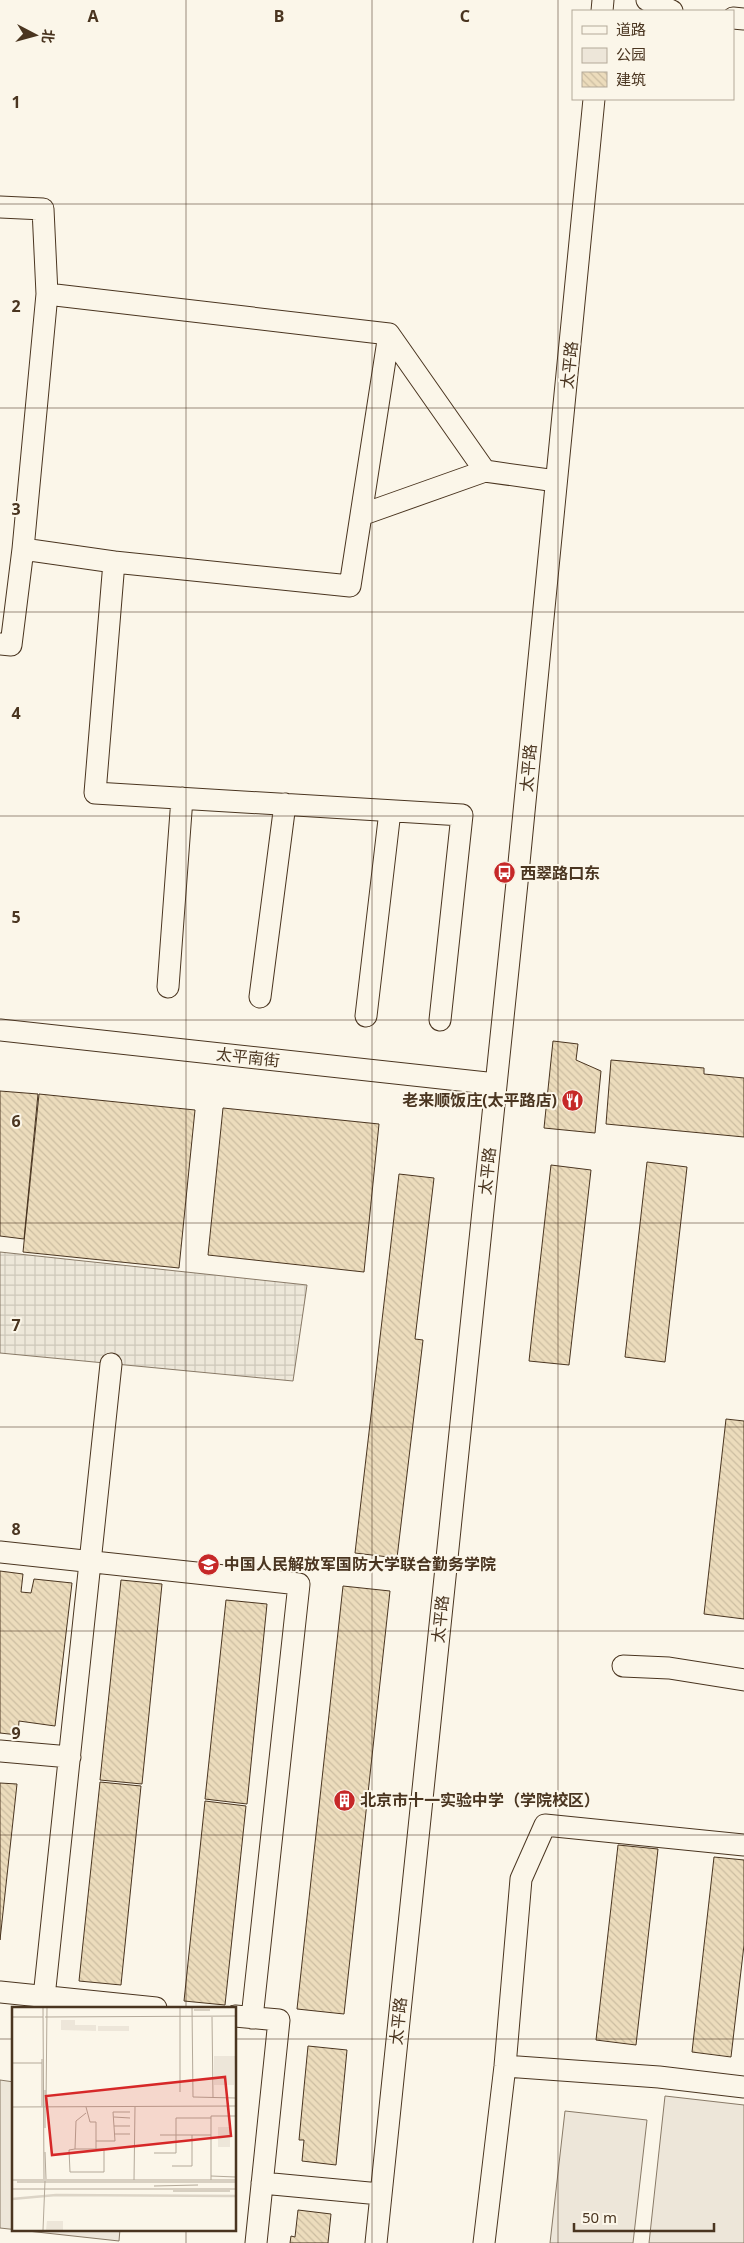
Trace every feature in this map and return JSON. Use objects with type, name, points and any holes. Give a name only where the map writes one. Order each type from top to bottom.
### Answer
[{"type":"street","points":[[648,0],[670,10]]},
{"type":"street","name":"太平路","points":[[376,2243],[576,298],[594,100]]},
{"type":"street","points":[[0,207],[43,209],[47,294],[23,549],[11,645],[0,644]]},
{"type":"street","points":[[47,294],[389,334],[486,471]]},
{"type":"street","points":[[23,549],[114,562],[350,586],[389,334]]},
{"type":"street","points":[[362,516],[486,471],[556,481]]},
{"type":"street","points":[[114,562],[95,792],[462,815],[440,1020]]},
{"type":"street","points":[[168,987],[182,798]]},
{"type":"street","points":[[260,997],[285,804]]},
{"type":"street","points":[[366,1016],[390,810]]},
{"type":"street","name":"太平南街","points":[[0,1030],[496,1084]]},
{"type":"street","points":[[44,1997],[112,1364]]},
{"type":"street","points":[[0,1552],[299,1584],[243,2017],[279,2020],[256,2243]]},
{"type":"street","points":[[623,1666],[669,1668],[744,1680]]},
{"type":"street","points":[[0,1751],[70,1758]]},
{"type":"street","points":[[484,2243],[505,2066],[521,1879],[545,1825],[744,1845]]},
{"type":"street","points":[[0,1992],[146,2007]]},
{"type":"street","points":[[505,2066],[659,2077],[744,2087]]},
{"type":"street","points":[[262,2184],[380,2194]]},
{"type":"green space","points":[[0,2080],[12,2082],[12,2229],[0,2228]]},
{"type":"green space","points":[[665,2096],[744,2105],[744,2243],[649,2243]]},
{"type":"green space","points":[[565,2111],[647,2120],[633,2243],[550,2243]]},
{"type":"green space","points":[[18,2230],[120,2230],[119,2241]]},
{"type":"shaded area","points":[[0,1252],[307,1285],[293,1381],[0,1353]]},
{"type":"building","name":"老来顺饭庄(太平路店)","points":[[553,1041],[578,1044],[576,1060],[601,1071],[595,1133],[544,1128]]},
{"type":"building","points":[[611,1060],[704,1068],[704,1074],[744,1078],[744,1137],[606,1124]]},
{"type":"building","points":[[0,1091],[38,1094],[24,1239],[0,1236]]},
{"type":"building","points":[[39,1094],[195,1110],[179,1268],[23,1252]]},
{"type":"building","points":[[223,1108],[379,1124],[364,1272],[208,1255]]},
{"type":"building","points":[[647,1162],[687,1167],[665,1362],[625,1357]]},
{"type":"building","points":[[551,1165],[591,1170],[569,1365],[529,1361]]},
{"type":"building","points":[[399,1174],[434,1178],[415,1339],[423,1340],[397,1558],[355,1553]]},
{"type":"building","points":[[726,1419],[744,1421],[744,1619],[704,1614]]},
{"type":"building","points":[[0,1571],[23,1574],[21,1592],[31,1593],[34,1579],[72,1583],[55,1726],[19,1721],[18,1735],[0,1733]]},
{"type":"building","points":[[121,1580],[162,1584],[142,1784],[100,1780]]},
{"type":"building","name":"北京市十一实验中学（学院校区）","points":[[343,1586],[390,1591],[344,2014],[297,2009]]},
{"type":"building","points":[[226,1600],[267,1604],[247,1804],[205,1799]]},
{"type":"building","points":[[100,1782],[141,1786],[121,1985],[79,1981]]},
{"type":"building","points":[[0,1783],[17,1784],[0,1940]]},
{"type":"building","points":[[205,1801],[246,1806],[225,2005],[184,2001]]},
{"type":"building","points":[[618,1845],[658,1849],[636,2045],[596,2040]]},
{"type":"building","points":[[714,1857],[744,1860],[744,1945],[731,2057],[692,2052]]},
{"type":"building","points":[[308,2046],[347,2050],[336,2165],[302,2161],[304,2140],[299,2140]]},
{"type":"building","points":[[298,2210],[331,2214],[328,2243],[290,2243],[291,2236],[295,2237]]},
{"type":"place","name":"西翠路口东","points":[[504,873]]},
{"type":"place","name":"老来顺饭庄(太平路店)","points":[[573,1100]]},
{"type":"place","name":"中国人民解放军国防大学联合勤务学院","points":[[208,1564]]},
{"type":"place","name":"北京市十一实验中学（学院校区）","points":[[344,1800]]}]
